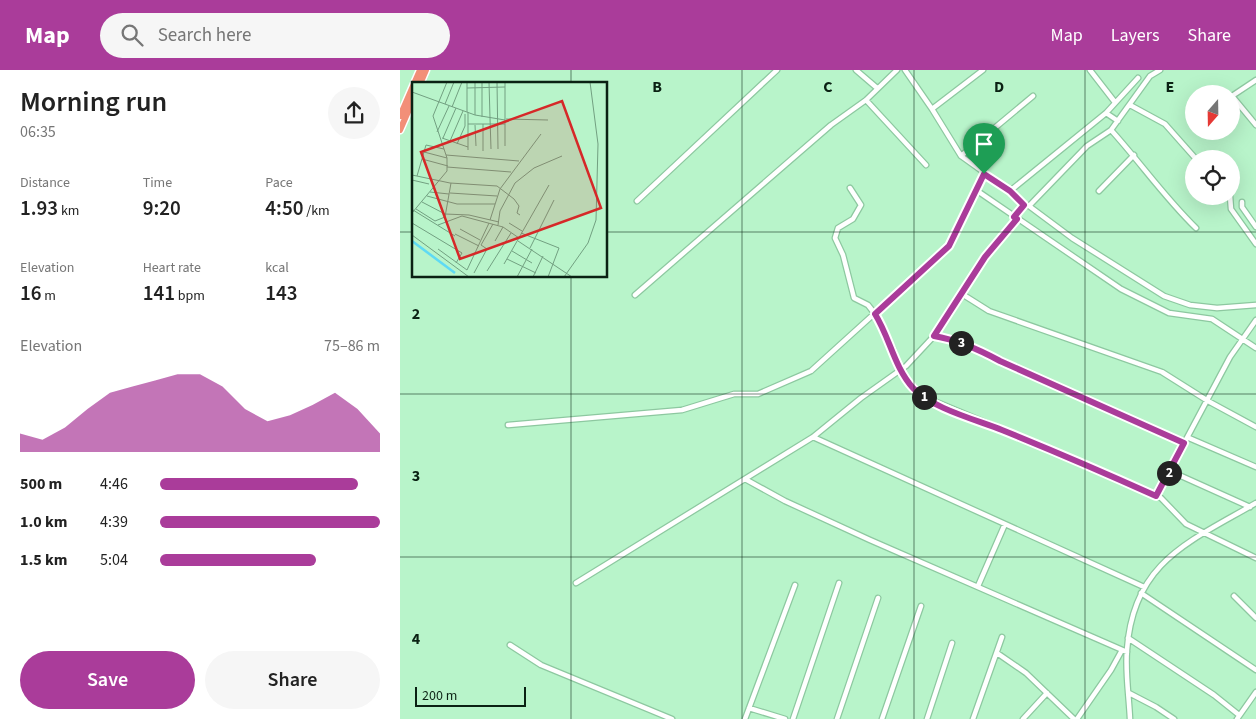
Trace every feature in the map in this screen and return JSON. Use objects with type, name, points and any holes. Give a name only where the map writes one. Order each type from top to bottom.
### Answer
[{"type":"highway","points":[[415,82],[420,70]]},
{"type":"highway","points":[[421,82],[426,70]]},
{"type":"highway","points":[[400,116],[412,88]]},
{"type":"highway","points":[[400,130],[412,103]]},
{"type":"street","points":[[637,201],[776,70]]},
{"type":"street","points":[[856,70],[877,88]]},
{"type":"street","points":[[635,295],[831,125],[866,100],[897,70]]},
{"type":"street","points":[[905,70],[961,156],[1072,238],[1164,296],[1190,304],[1217,308],[1256,305]]},
{"type":"street","points":[[932,109],[984,70]]},
{"type":"street","points":[[1090,70],[1114,101]]},
{"type":"street","points":[[576,583],[812,437],[906,366],[934,336],[985,257],[1026,205],[1087,146],[1111,130],[1150,76],[1160,70]]},
{"type":"street","points":[[1010,191],[1106,113],[1114,101],[1138,78]]},
{"type":"street","points":[[1256,80],[1232,96],[1256,125]]},
{"type":"street","points":[[961,156],[1033,96]]},
{"type":"street","points":[[866,100],[926,165]]},
{"type":"street","points":[[1130,104],[1142,109],[1165,124],[1188,150]]},
{"type":"street","points":[[1106,113],[1118,121]]},
{"type":"street","points":[[1111,130],[1134,155],[1162,192],[1196,228]]},
{"type":"street","points":[[1099,191],[1134,155]]},
{"type":"street","points":[[508,424],[682,410],[734,394],[758,394],[811,371],[949,246],[984,174]]},
{"type":"street","points":[[850,188],[861,205],[853,219],[838,228],[836,238],[843,255],[854,298],[868,305],[875,314],[893,349],[899,370],[914,389],[936,403],[1083,463],[1162,498],[1186,524],[1256,558]]},
{"type":"street","points":[[976,190],[1121,290],[1169,313],[1212,320],[1256,348]]},
{"type":"street","points":[[1242,202],[1242,207],[1256,227]]},
{"type":"street","points":[[1231,205],[1256,244]]},
{"type":"street","points":[[962,294],[989,311],[1162,372],[1208,401],[1256,426]]},
{"type":"street","points":[[1156,496],[1184,443],[1189,438],[1230,357],[1256,320]]},
{"type":"street","points":[[934,336],[951,339],[980,350],[1000,361],[1184,443]]},
{"type":"street","points":[[812,437],[1144,587]]},
{"type":"street","points":[[1189,438],[1256,467]]},
{"type":"street","points":[[1170,471],[1250,507]]},
{"type":"street","points":[[745,479],[853,532],[1124,651]]},
{"type":"street","points":[[997,653],[1026,673],[1076,719],[1124,651],[1133,611],[1141,592],[1156,569],[1169,556],[1256,503]]},
{"type":"street","points":[[978,586],[1005,524]]},
{"type":"street","points":[[793,719],[839,583]]},
{"type":"street","points":[[745,719],[795,585]]},
{"type":"street","points":[[1141,592],[1256,670]]},
{"type":"street","points":[[1234,596],[1256,618]]},
{"type":"street","points":[[837,719],[878,598]]},
{"type":"street","points":[[882,719],[921,606]]},
{"type":"street","points":[[973,719],[1002,637]]},
{"type":"street","points":[[1128,638],[1214,695],[1238,717],[1256,692]]},
{"type":"street","points":[[927,719],[952,642]]},
{"type":"street","points":[[510,645],[541,665],[672,719]]},
{"type":"street","points":[[1124,651],[1130,719]]},
{"type":"street","points":[[1023,719],[1047,693]]},
{"type":"street","points":[[1129,694],[1156,707],[1174,719]]},
{"type":"street","points":[[749,708],[785,719]]},
{"type":"route","points":[[984,174],[1010,191],[1024,205],[1014,217],[1017,219],[985,257],[934,336],[951,339],[980,350],[1000,361],[1184,443],[1156,496],[1083,463],[936,403],[922,396],[914,389],[899,370],[893,349],[883,326],[875,314],[930,266],[949,246],[984,174]]}]
